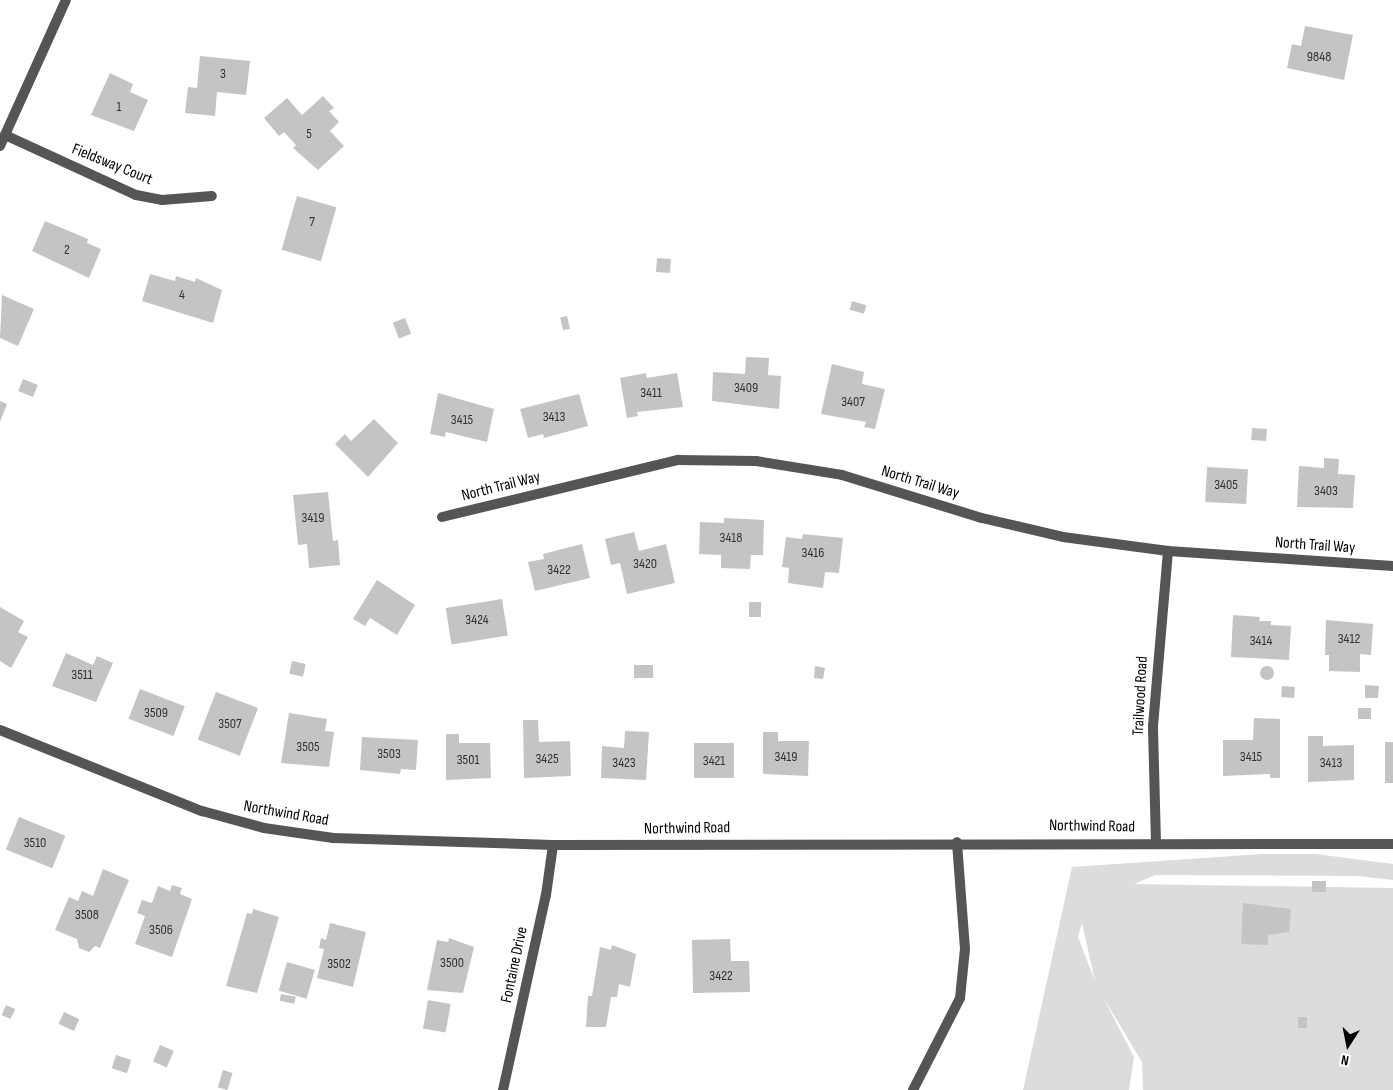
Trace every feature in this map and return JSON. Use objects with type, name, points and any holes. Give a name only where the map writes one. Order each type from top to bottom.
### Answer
[{"type":"street","points":[[0,146],[66,0]]},
{"type":"street","name":"Fieldsway Court","points":[[5,135],[136,194],[162,200],[212,196]]},
{"type":"street","name":"North Trail Way","points":[[442,517],[678,460],[756,461],[842,475],[982,518],[1063,537],[1168,551],[1393,566]]},
{"type":"street","name":"Trailwood Road","points":[[1156,843],[1152,726],[1168,551]]},
{"type":"street","name":"Northwind Road","points":[[0,730],[202,811],[264,828],[333,838],[553,845],[956,842],[1393,844]]},
{"type":"street","points":[[913,1090],[960,998],[965,949],[956,842]]},
{"type":"street","name":"Fontaine Drive","points":[[503,1090],[546,895],[553,845]]},
{"type":"shaded area","points":[[1262,854],[1316,854],[1393,864],[1393,880],[1358,876],[1155,875],[1134,884],[1393,888],[1393,1090],[1143,1090],[1142,1062],[1103,997],[1134,1057],[1129,1090],[1023,1090],[1072,867]],"holes":[[[1082,923],[1095,981],[1078,937]]]},
{"type":"building","points":[[1305,26],[1353,35],[1344,80],[1287,68],[1292,44],[1301,46]]},
{"type":"building","points":[[200,56],[250,61],[246,95],[217,92],[215,116],[185,113],[188,87],[197,88]]},
{"type":"building","points":[[110,73],[133,84],[130,92],[148,100],[134,131],[91,115]]},
{"type":"building","points":[[323,96],[334,108],[329,111],[339,122],[330,131],[344,146],[318,170],[293,148],[296,145],[284,132],[279,136],[264,118],[287,98],[302,115]]},
{"type":"building","points":[[297,196],[336,207],[321,261],[282,250]]},
{"type":"building","points":[[45,221],[88,239],[87,243],[101,249],[89,278],[32,251]]},
{"type":"building","points":[[657,258],[671,259],[670,273],[656,272]]},
{"type":"building","points":[[150,274],[175,281],[176,276],[195,282],[196,278],[222,290],[213,323],[142,301]]},
{"type":"building","points":[[2,295],[34,309],[18,346],[0,338]]},
{"type":"building","points":[[852,301],[866,305],[864,314],[850,310]]},
{"type":"building","points":[[567,316],[570,329],[563,330],[560,318]]},
{"type":"building","points":[[405,318],[411,334],[399,339],[393,323]]},
{"type":"building","points":[[746,357],[769,358],[768,375],[781,376],[779,409],[712,401],[713,372],[745,374]]},
{"type":"building","points":[[832,364],[864,372],[862,384],[885,389],[875,429],[864,427],[866,422],[821,414]]},
{"type":"building","points":[[646,373],[647,378],[677,373],[683,407],[637,412],[638,416],[627,418],[620,378]]},
{"type":"building","points":[[23,379],[38,385],[33,397],[18,391]]},
{"type":"building","points":[[438,393],[494,409],[487,442],[446,432],[445,437],[430,434]]},
{"type":"building","points":[[579,394],[588,426],[544,438],[543,434],[528,438],[520,409]]},
{"type":"building","points":[[0,401],[7,404],[0,422]]},
{"type":"building","points":[[374,419],[398,443],[368,477],[335,444],[345,434],[351,441]]},
{"type":"building","points":[[1252,428],[1267,429],[1266,441],[1251,440]]},
{"type":"building","points":[[1324,458],[1339,459],[1338,474],[1355,475],[1353,508],[1297,507],[1299,466],[1324,468]]},
{"type":"building","points":[[1207,467],[1248,469],[1246,504],[1205,502]]},
{"type":"building","points":[[328,492],[333,541],[338,540],[340,565],[309,568],[307,544],[298,545],[293,495]]},
{"type":"building","points":[[724,518],[764,520],[763,555],[751,555],[750,569],[721,568],[721,555],[699,554],[700,522],[724,523]]},
{"type":"building","points":[[634,532],[639,551],[666,544],[675,583],[627,594],[620,563],[611,565],[605,539]]},
{"type":"building","points":[[803,534],[843,538],[839,573],[825,572],[823,588],[788,583],[789,568],[782,567],[786,537],[802,539]]},
{"type":"building","points":[[582,544],[590,578],[535,591],[528,562],[544,559],[543,554]]},
{"type":"building","points":[[377,580],[415,605],[397,635],[370,618],[365,626],[353,619]]},
{"type":"building","points":[[502,599],[508,636],[451,644],[446,608]]},
{"type":"building","points":[[749,602],[761,602],[761,617],[749,617]]},
{"type":"building","points":[[0,607],[24,621],[18,632],[28,637],[11,668],[0,661]]},
{"type":"building","points":[[1233,615],[1260,617],[1259,621],[1271,621],[1271,625],[1291,626],[1289,660],[1231,657]]},
{"type":"building","points":[[1326,620],[1373,624],[1371,655],[1360,654],[1360,672],[1329,671],[1329,655],[1325,655]]},
{"type":"building","points":[[66,653],[93,665],[97,656],[113,663],[96,702],[52,686]]},
{"type":"building","points":[[292,661],[306,664],[303,677],[289,674]]},
{"type":"building","points":[[634,665],[653,665],[653,678],[634,678]]},
{"type":"building","points":[[815,666],[825,668],[823,679],[814,678]]},
{"type":"building","points":[[1264,666],[1270,666],[1274,673],[1270,680],[1264,680],[1260,676],[1260,670]]},
{"type":"building","points":[[1365,685],[1379,686],[1378,698],[1365,698]]},
{"type":"building","points":[[1282,686],[1295,687],[1294,698],[1281,697]]},
{"type":"building","points":[[140,689],[185,706],[173,736],[129,719]]},
{"type":"building","points":[[216,692],[258,708],[240,756],[198,740]]},
{"type":"building","points":[[1358,708],[1371,708],[1371,719],[1358,719]]},
{"type":"building","points":[[289,713],[327,719],[325,731],[334,732],[329,767],[281,763]]},
{"type":"building","points":[[1254,718],[1280,719],[1280,778],[1270,778],[1270,774],[1223,776],[1223,740],[1253,740]]},
{"type":"building","points":[[523,720],[538,720],[539,742],[570,741],[571,776],[524,778]]},
{"type":"building","points":[[625,731],[649,732],[646,780],[601,778],[602,746],[624,748]]},
{"type":"building","points":[[763,732],[778,732],[778,741],[809,741],[808,776],[763,774]]},
{"type":"building","points":[[446,734],[459,734],[459,743],[490,743],[491,778],[446,780]]},
{"type":"building","points":[[1308,736],[1323,736],[1323,746],[1354,745],[1354,780],[1308,782]]},
{"type":"building","points":[[362,737],[418,740],[416,770],[401,769],[400,774],[360,770]]},
{"type":"building","points":[[1385,742],[1393,742],[1393,783],[1385,783]]},
{"type":"building","points":[[694,743],[734,743],[734,778],[694,778]]},
{"type":"building","points":[[19,817],[65,836],[52,868],[6,849]]},
{"type":"building","points":[[103,869],[129,880],[100,948],[95,946],[89,952],[79,948],[77,939],[55,930],[69,897],[78,901],[82,891],[93,896]]},
{"type":"building","points":[[1312,881],[1326,881],[1326,892],[1312,892]]},
{"type":"building","points":[[172,885],[182,888],[180,894],[192,899],[172,957],[135,944],[145,916],[137,913],[142,900],[152,903],[158,886],[170,891]]},
{"type":"building","points":[[1243,903],[1291,909],[1289,932],[1268,935],[1268,945],[1241,944]]},
{"type":"building","points":[[253,909],[279,917],[257,993],[226,986],[247,913],[252,914]]},
{"type":"building","points":[[330,923],[366,932],[353,987],[317,978],[324,949],[319,948],[321,938],[326,940]]},
{"type":"building","points":[[449,938],[474,947],[463,993],[427,990],[437,940],[448,942]]},
{"type":"building","points":[[730,939],[731,961],[749,961],[750,992],[693,993],[692,940]]},
{"type":"building","points":[[612,945],[636,954],[630,987],[619,984],[617,997],[611,997],[606,1027],[586,1027],[588,996],[592,996],[600,947],[611,950]]},
{"type":"building","points":[[287,962],[315,970],[307,999],[279,991]]},
{"type":"building","points":[[281,994],[296,997],[294,1004],[280,1001]]},
{"type":"building","points":[[428,1000],[451,1004],[446,1033],[423,1029]]},
{"type":"building","points":[[6,1005],[15,1009],[11,1019],[2,1015]]},
{"type":"building","points":[[64,1012],[79,1019],[74,1031],[59,1024]]},
{"type":"building","points":[[1298,1017],[1307,1017],[1307,1028],[1298,1028]]},
{"type":"building","points":[[160,1045],[174,1051],[167,1067],[153,1062]]},
{"type":"building","points":[[116,1055],[131,1060],[127,1073],[112,1068]]},
{"type":"building","points":[[223,1070],[233,1073],[227,1090],[218,1087]]}]
